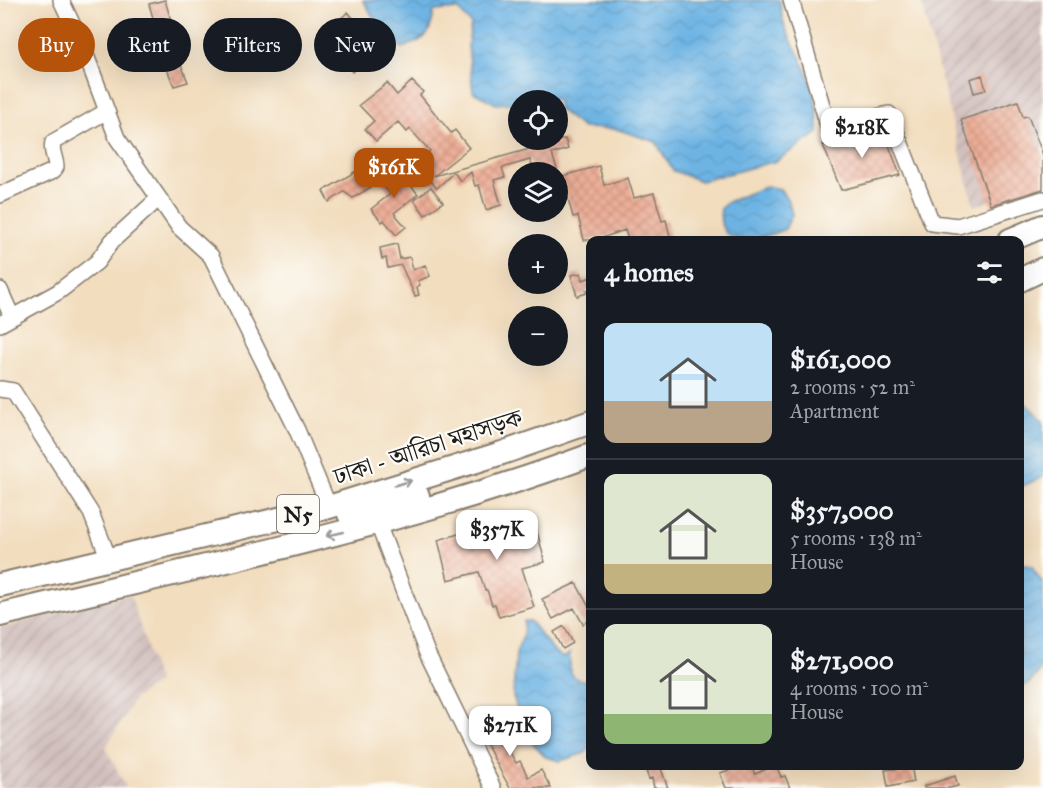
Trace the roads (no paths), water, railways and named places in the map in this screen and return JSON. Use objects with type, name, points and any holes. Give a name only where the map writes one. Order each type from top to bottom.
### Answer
[{"type":"highway","points":[[1024,278],[1043,269]]},
{"type":"highway","name":"ঢাকা - আরিচা মহাসড়ক","points":[[0,585],[329,507],[502,453],[586,424]]},
{"type":"highway","name":"N5","points":[[0,600],[93,579],[394,503],[586,443]]},
{"type":"highway","name":"N5","points":[[0,615],[378,524],[538,475],[586,457]]},
{"type":"street","points":[[61,0],[83,47],[117,138],[179,226],[211,256],[297,430],[329,507]]},
{"type":"street","points":[[791,0],[829,129],[890,114],[932,223],[958,226],[1043,199]]},
{"type":"street","points":[[0,195],[53,171],[56,167],[56,159],[51,150],[52,142],[107,111]]},
{"type":"street","points":[[0,290],[6,320],[58,292],[97,262],[112,241],[159,198]]},
{"type":"street","points":[[0,388],[13,390],[91,513],[109,559]]},
{"type":"street","points":[[378,524],[427,653],[493,788]]},
{"type":"water","points":[[363,0],[780,0],[785,26],[813,90],[818,116],[818,133],[776,161],[701,181],[673,171],[656,142],[616,129],[583,128],[568,117],[568,90],[508,90],[508,103],[496,104],[473,92],[468,45],[471,24],[458,9],[434,11],[431,27],[425,36],[402,48],[396,42],[396,18],[374,18]]},
{"type":"water","points":[[766,186],[780,189],[789,202],[792,215],[785,229],[767,236],[731,236],[725,232],[721,222],[721,208],[728,202]]},
{"type":"water","points":[[1024,402],[1043,420],[1043,477],[1024,485]]},
{"type":"water","points":[[1024,564],[1032,567],[1043,584],[1043,666],[1031,682],[1024,686]]},
{"type":"water","points":[[524,621],[530,621],[555,653],[564,658],[570,653],[572,674],[586,681],[585,753],[560,761],[546,757],[533,743],[519,715],[513,696],[516,653],[523,635]]}]
